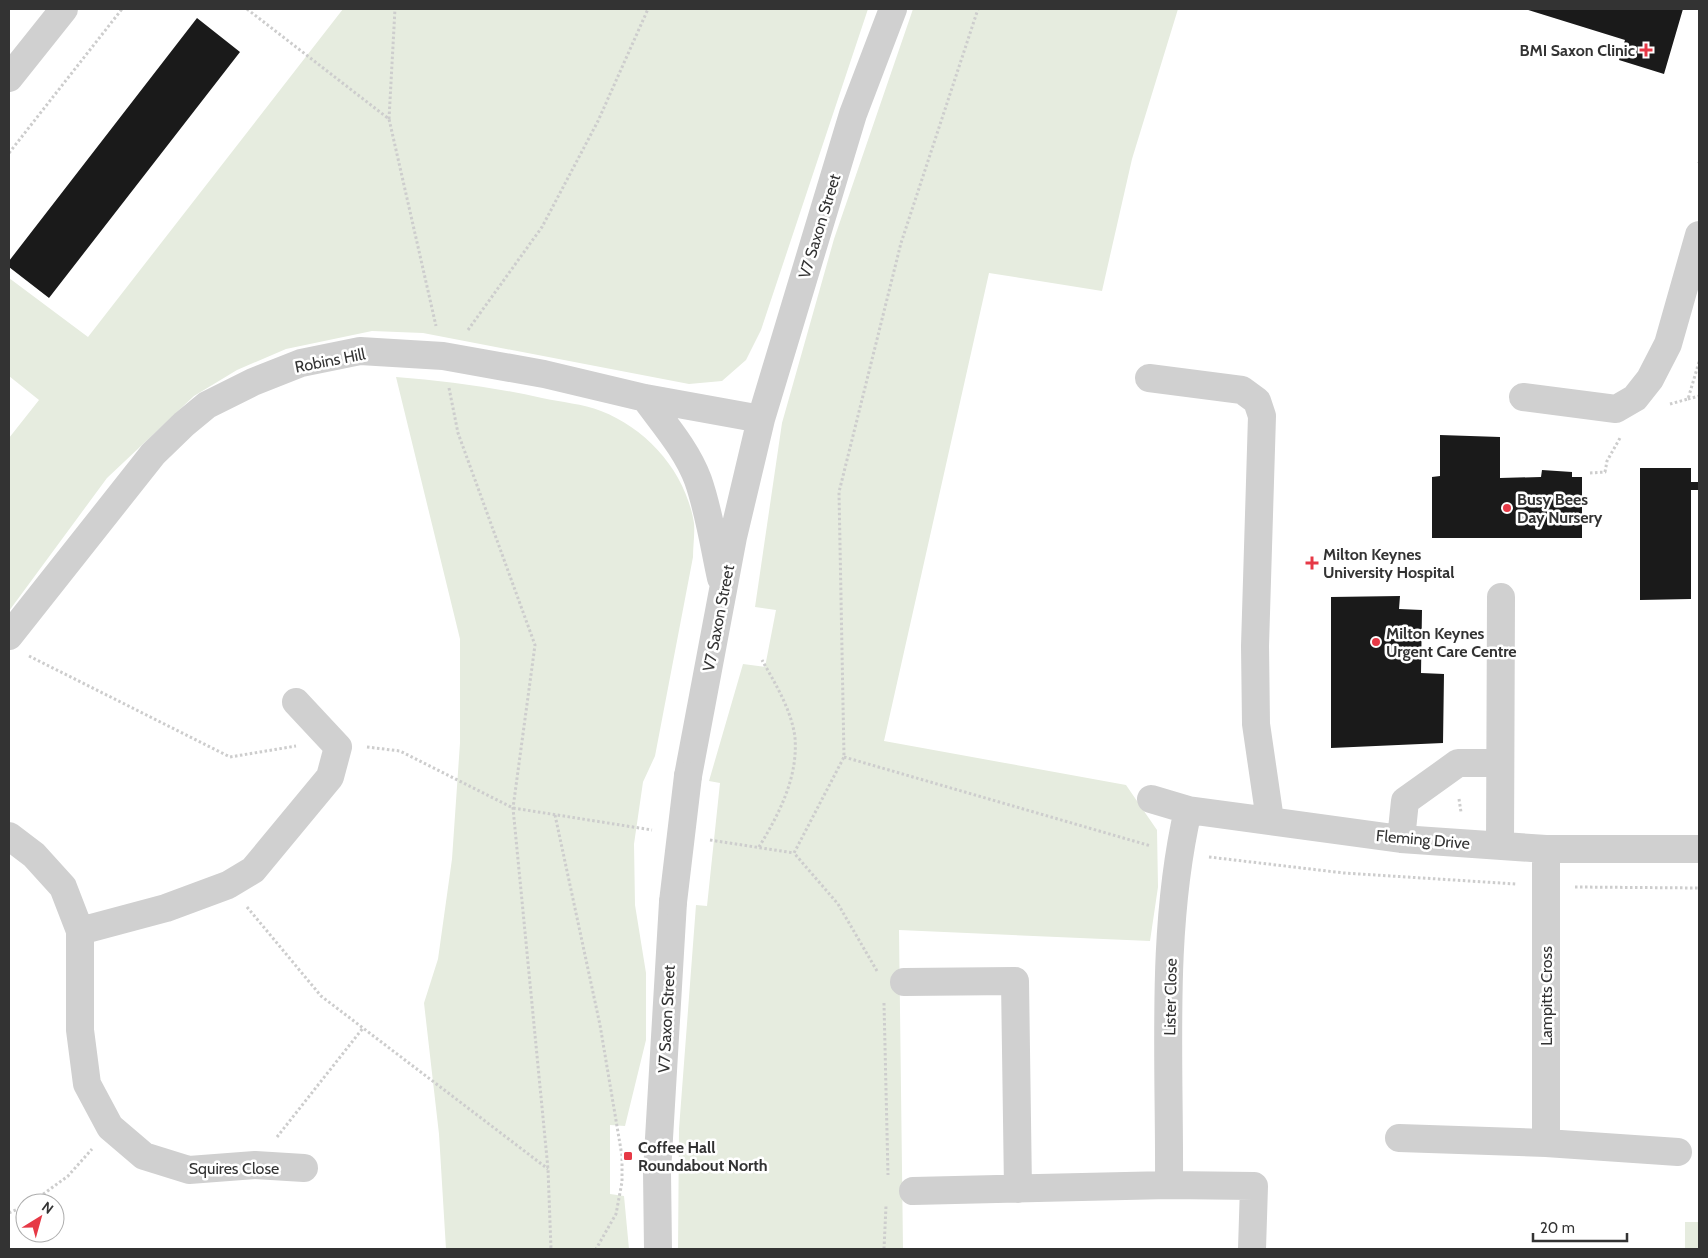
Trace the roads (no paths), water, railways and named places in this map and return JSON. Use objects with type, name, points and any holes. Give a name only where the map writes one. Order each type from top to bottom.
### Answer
[{"type":"street","points":[[9,78],[64,9]]},
{"type":"street","name":"V7 Saxon Street","points":[[658,1249],[657,1172],[672,902],[688,776],[724,588],[761,419],[852,114],[893,9]]},
{"type":"street","points":[[1523,397],[1616,409],[1635,398],[1650,379],[1668,344],[1699,235]]},
{"type":"street","name":"Robins Hill","points":[[18,646],[153,454],[207,405],[253,382],[301,363],[360,351],[443,356],[544,374],[645,398],[761,419]]},
{"type":"street","points":[[1149,378],[1242,390],[1257,401],[1262,416],[1255,646],[1256,724],[1270,820]]},
{"type":"street","points":[[645,398],[682,449],[697,478],[706,507],[724,588]]},
{"type":"street","points":[[1500,846],[1501,597]]},
{"type":"street","points":[[80,931],[166,908],[228,885],[253,870],[330,777],[338,747],[296,702]]},
{"type":"street","points":[[1401,839],[1405,801],[1458,763],[1500,763]]},
{"type":"street","name":"Fleming Drive","points":[[1151,799],[1188,810],[1401,839],[1546,849],[1699,849]]},
{"type":"street","name":"Lister Close","points":[[1170,1185],[1171,915],[1178,854],[1188,810]]},
{"type":"street","name":"Squires Close","points":[[9,836],[34,855],[63,888],[80,931],[80,1030],[87,1084],[110,1127],[144,1156],[189,1170],[255,1165],[304,1168]]},
{"type":"street","name":"Lampitts Cross","points":[[1546,849],[1546,1143]]},
{"type":"street","points":[[889,983],[1015,981],[1018,1189]]},
{"type":"street","points":[[1399,1138],[1546,1143],[1678,1152]]},
{"type":"street","points":[[913,1191],[1170,1185],[1254,1186],[1252,1249]]},
{"type":"place","name":"BMI Saxon Clinic","points":[[1646,50]]},
{"type":"place","name":"Busy Bees Day Nursery","points":[[1507,508]]},
{"type":"place","name":"Milton Keynes University Hospital","points":[[1312,563]]},
{"type":"place","name":"Milton Keynes Urgent Care Centre","points":[[1376,642]]},
{"type":"place","name":"Coffee Hall Roundabout North","points":[[628,1156]]}]
